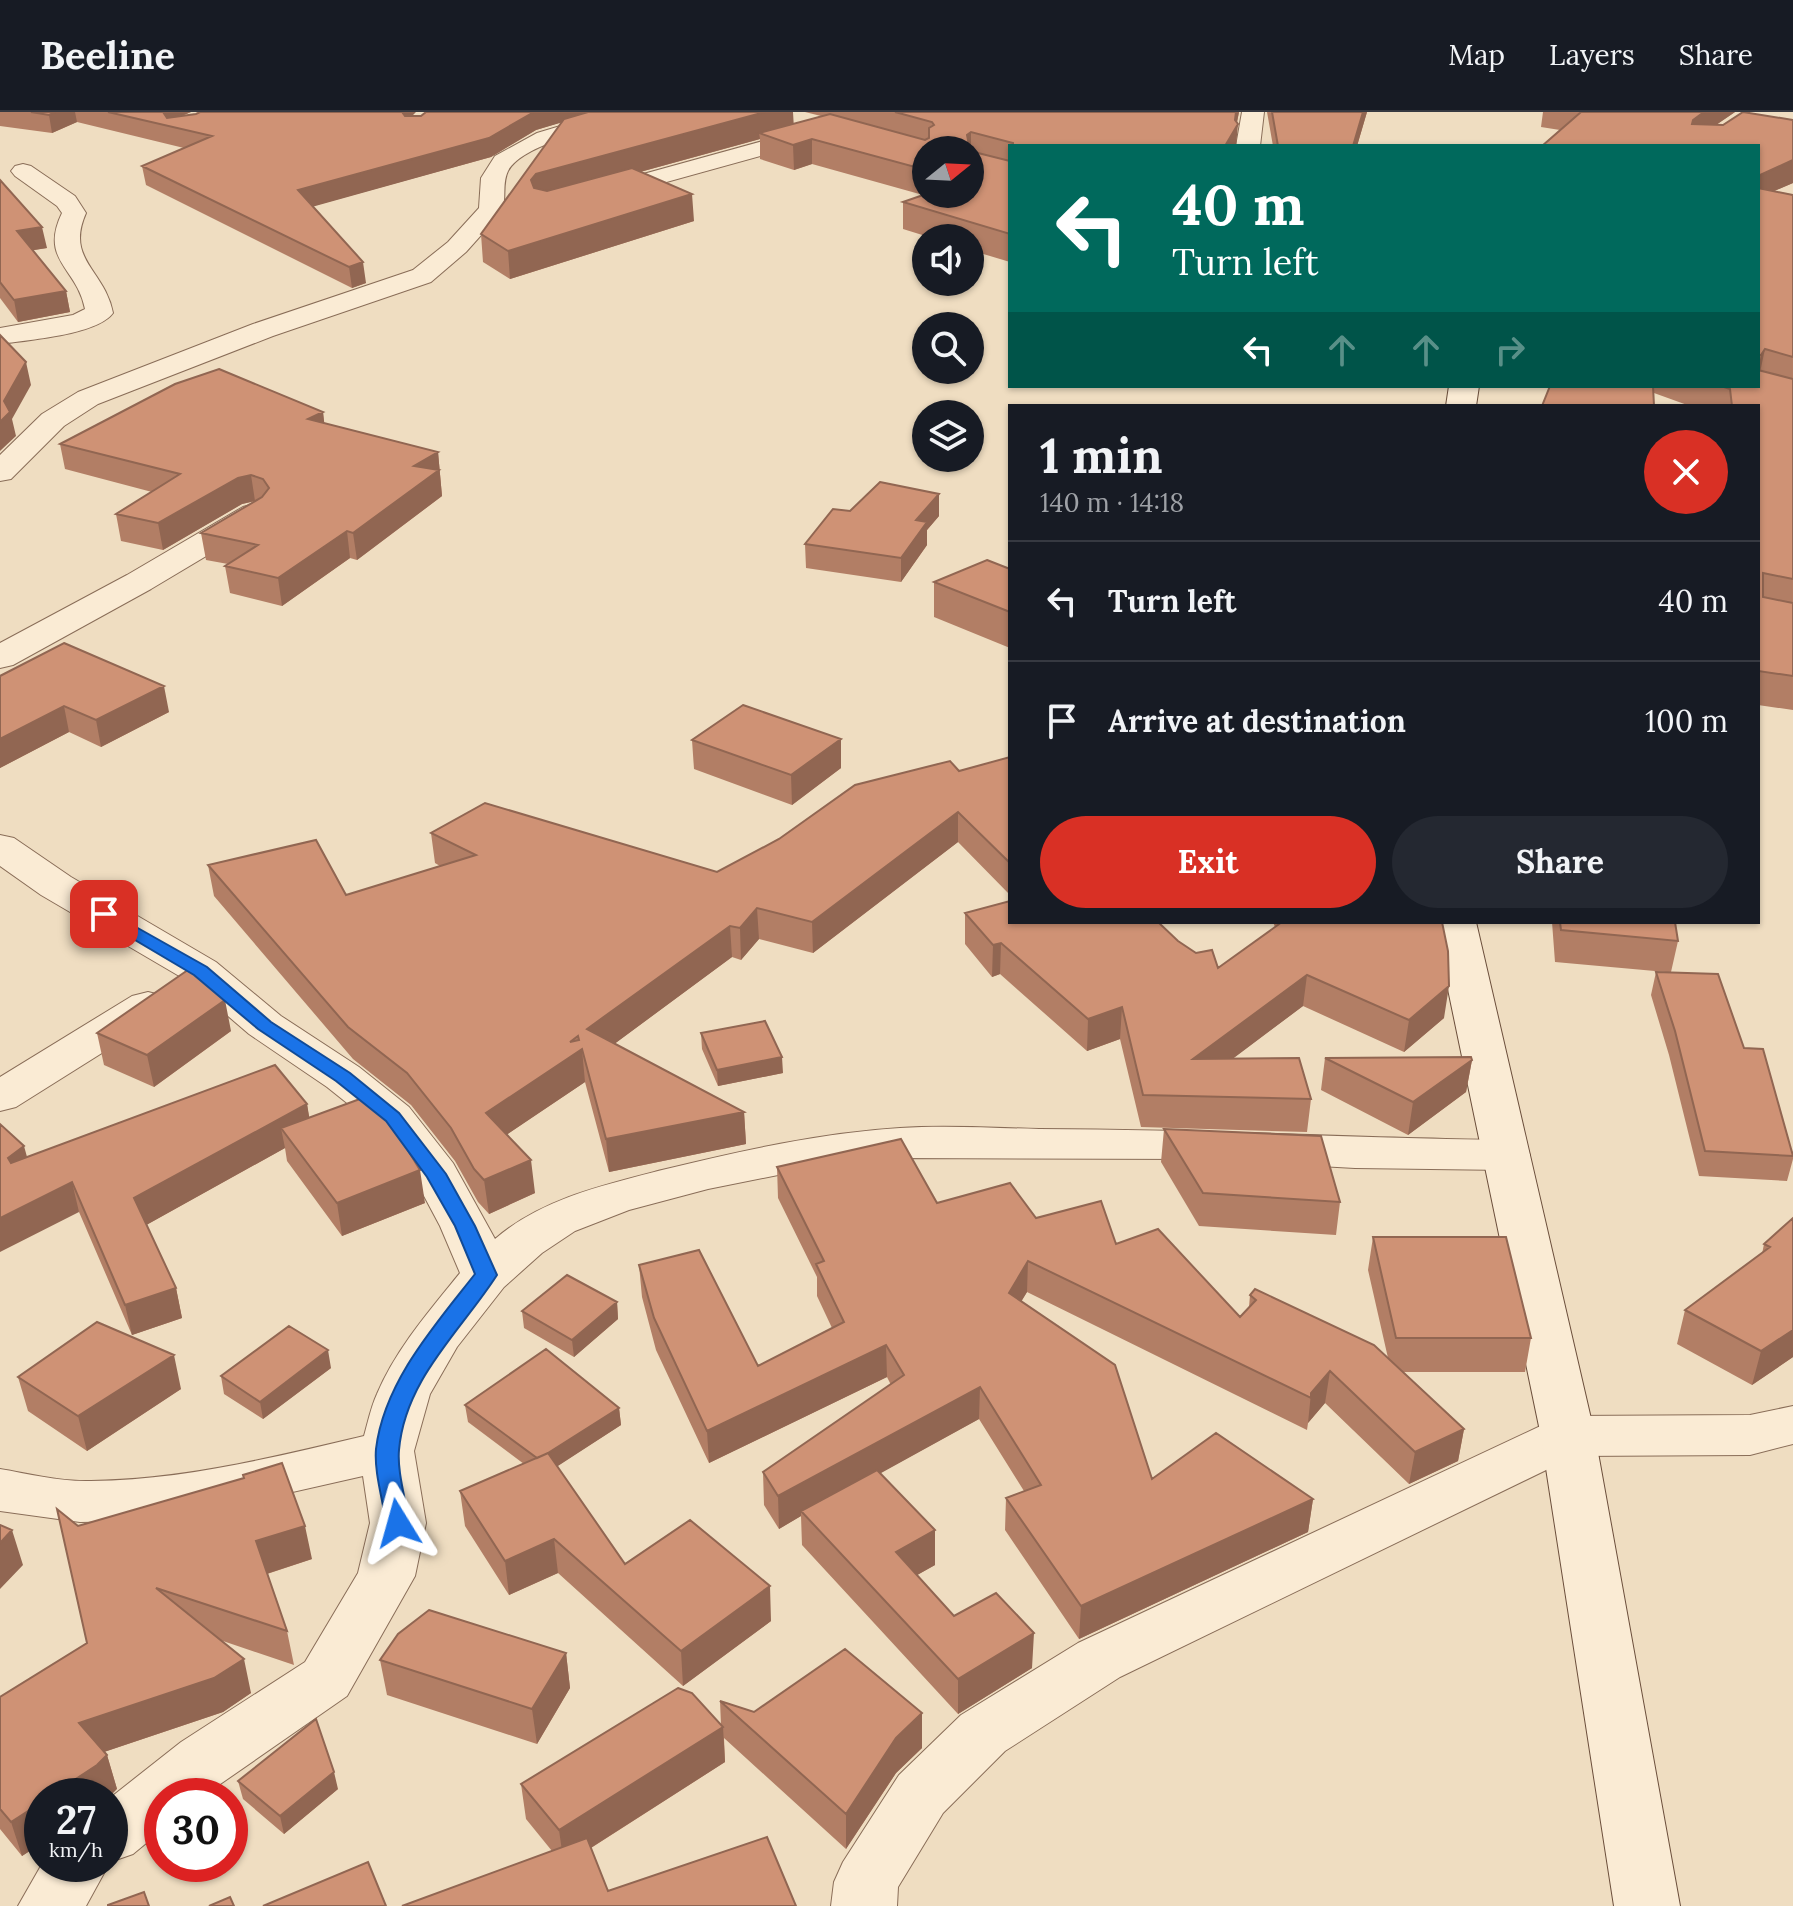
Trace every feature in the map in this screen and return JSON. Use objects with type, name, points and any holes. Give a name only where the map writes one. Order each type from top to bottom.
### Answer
[{"type":"street","points":[[0,472],[53,420],[88,398],[263,330],[422,276],[457,247],[491,209],[491,181],[504,160],[546,138],[634,112]]},
{"type":"street","points":[[1248,144],[1253,112]]},
{"type":"street","points":[[577,199],[835,132],[783,117]]},
{"type":"street","points":[[0,336],[80,322],[99,313],[95,294],[66,244],[66,234],[74,213],[66,201],[23,171]]},
{"type":"street","points":[[0,657],[139,582],[254,514]]},
{"type":"street","points":[[0,847],[56,886],[201,971],[265,1025],[343,1077],[393,1117],[436,1174],[465,1226],[486,1275]]},
{"type":"street","points":[[1455,924],[1568,1436],[1647,1906]]},
{"type":"street","points":[[0,1097],[201,971]]},
{"type":"street","points":[[128,1820],[203,1760],[326,1679],[386,1576],[398,1523],[387,1451],[403,1394],[438,1335],[486,1275],[524,1241],[558,1220],[613,1198],[813,1153],[901,1143],[1196,1144],[1355,1153],[1506,1155]]},
{"type":"street","points":[[864,1906],[866,1882],[921,1794],[983,1733],[1099,1660],[1568,1436],[1750,1435],[1793,1425]]},
{"type":"street","points":[[0,1490],[89,1502],[168,1495],[243,1486],[387,1451]]},
{"type":"street","points":[[51,1906],[66,1882]]},
{"type":"building","points":[[108,112],[163,112],[167,118],[200,112],[402,112],[405,116],[421,116],[426,112],[534,112],[489,138],[298,190],[363,262],[349,267],[142,166],[212,136]]},
{"type":"building","points":[[588,112],[765,112],[536,174],[531,180],[534,188],[547,191],[632,168],[692,194],[508,251],[481,234],[564,119]]},
{"type":"building","points":[[895,112],[1236,112],[1238,124],[1226,144],[1013,144],[971,132],[967,136],[929,136],[929,128],[934,125]]},
{"type":"building","points":[[1272,112],[1363,112],[1354,144],[1278,144]]},
{"type":"building","points":[[1581,112],[1704,112],[1692,124],[1723,125],[1743,112],[1793,120],[1793,160],[1760,175],[1760,144],[1544,144]]},
{"type":"building","points":[[830,114],[912,136],[912,166],[812,139],[793,145],[759,133]]},
{"type":"building","points":[[984,154],[1008,160],[1008,233],[923,208],[984,208]]},
{"type":"building","points":[[0,180],[42,227],[17,231],[66,291],[14,300],[0,282]]},
{"type":"building","points":[[1760,188],[1793,195],[1793,357],[1765,349],[1761,355]]},
{"type":"building","points":[[0,335],[26,362],[4,401],[10,412],[0,422]]},
{"type":"building","points":[[219,369],[323,412],[308,419],[438,452],[414,466],[439,470],[353,533],[347,531],[278,578],[225,566],[258,545],[201,533],[262,497],[269,488],[263,479],[251,475],[238,478],[158,523],[116,514],[180,474],[60,444],[175,384]]},
{"type":"building","points":[[1760,371],[1793,379],[1793,579],[1763,573],[1763,597],[1793,603],[1793,676],[1760,671],[1760,404],[1732,404],[1730,389],[1727,388],[1760,388]]},
{"type":"building","points":[[1549,388],[1653,388],[1654,404],[1543,404]]},
{"type":"building","points":[[880,482],[939,494],[916,520],[927,522],[901,558],[805,544],[833,509],[850,511]]},
{"type":"building","points":[[987,560],[1008,568],[1008,611],[934,582]]},
{"type":"building","points":[[64,643],[164,686],[96,720],[64,706],[0,739],[0,676]]},
{"type":"building","points":[[743,705],[841,739],[791,775],[692,740]]},
{"type":"building","points":[[1008,758],[1008,861],[958,812],[812,922],[757,908],[740,928],[730,926],[587,1029],[744,1112],[606,1139],[582,1049],[486,1113],[531,1160],[484,1180],[474,1169],[451,1128],[407,1073],[348,1027],[208,865],[316,840],[346,895],[476,855],[431,833],[485,803],[717,872],[779,839],[855,785],[950,761],[959,771]]},
{"type":"building","points":[[1008,902],[1008,924],[1160,924],[1196,953],[1212,950],[1218,968],[1279,924],[1442,924],[1448,951],[1449,986],[1409,1020],[1307,975],[1193,1059],[1299,1058],[1311,1099],[1143,1095],[1122,1007],[1088,1019],[1001,943],[993,945],[965,913]]},
{"type":"building","points":[[1560,924],[1675,924],[1678,941],[1561,930]]},
{"type":"building","points":[[195,965],[225,1000],[147,1055],[97,1033]]},
{"type":"building","points":[[1656,972],[1718,974],[1744,1048],[1763,1049],[1793,1156],[1705,1151],[1675,1031]]},
{"type":"building","points":[[765,1021],[782,1057],[717,1070],[701,1033]]},
{"type":"building","points":[[1471,1057],[1472,1060],[1413,1102],[1325,1058]]},
{"type":"building","points":[[275,1065],[307,1104],[134,1198],[176,1288],[125,1305],[72,1182],[0,1218],[0,1124],[24,1146],[8,1158],[11,1163]]},
{"type":"building","points":[[368,1096],[393,1126],[420,1170],[337,1203],[281,1128]]},
{"type":"building","points":[[1164,1129],[1321,1136],[1340,1202],[1203,1193]]},
{"type":"building","points":[[901,1139],[937,1203],[1010,1183],[1036,1218],[1101,1201],[1116,1244],[1158,1229],[1240,1317],[1256,1300],[1250,1295],[1255,1289],[1374,1345],[1464,1429],[1415,1452],[1330,1371],[1311,1393],[1311,1398],[1028,1261],[1009,1293],[1115,1365],[1152,1479],[1216,1433],[1313,1499],[1081,1606],[1006,1498],[1041,1485],[980,1387],[778,1496],[763,1472],[904,1375],[886,1345],[707,1431],[654,1318],[639,1265],[699,1250],[758,1366],[844,1322],[816,1264],[824,1261],[777,1167]]},
{"type":"building","points":[[1793,1218],[1793,1330],[1761,1351],[1685,1310],[1770,1247],[1764,1244]]},
{"type":"building","points":[[1373,1237],[1506,1237],[1531,1338],[1396,1338]]},
{"type":"building","points":[[567,1275],[617,1302],[572,1340],[522,1311]]},
{"type":"building","points":[[97,1322],[174,1355],[78,1416],[18,1377]]},
{"type":"building","points":[[289,1326],[328,1350],[260,1402],[221,1376]]},
{"type":"building","points":[[546,1349],[619,1408],[537,1458],[465,1405]]},
{"type":"building","points":[[548,1453],[625,1564],[690,1520],[770,1586],[681,1651],[554,1539],[505,1561],[460,1491]]},
{"type":"building","points":[[282,1463],[305,1526],[256,1541],[287,1631],[156,1588],[244,1659],[214,1678],[79,1723],[107,1755],[77,1778],[24,1778],[24,1814],[11,1822],[0,1809],[0,1697],[87,1643],[57,1509],[78,1526],[244,1478],[243,1475]]},
{"type":"building","points":[[877,1470],[935,1530],[896,1552],[954,1616],[996,1593],[1034,1633],[958,1679],[801,1511]]},
{"type":"building","points":[[0,1525],[12,1530],[0,1543]]},
{"type":"building","points":[[429,1610],[566,1653],[532,1709],[380,1660],[398,1634]]},
{"type":"building","points":[[845,1649],[922,1713],[896,1738],[846,1814],[720,1701],[754,1712]]},
{"type":"building","points":[[678,1688],[692,1693],[723,1727],[559,1830],[521,1784]]},
{"type":"building","points":[[316,1719],[334,1772],[280,1816],[248,1789],[248,1778],[242,1778]]},
{"type":"building","points":[[767,1837],[796,1906],[402,1906],[587,1838],[608,1891]]},
{"type":"building","points":[[368,1862],[386,1906],[263,1906]]},
{"type":"building","points":[[144,1892],[149,1906],[108,1906],[108,1905]]},
{"type":"building","points":[[230,1897],[234,1906],[209,1906]]},
{"type":"route","points":[[104,914],[201,971],[265,1025],[343,1077],[393,1117],[436,1174],[465,1226],[486,1275],[438,1335],[403,1394],[387,1451],[398,1523]]}]
